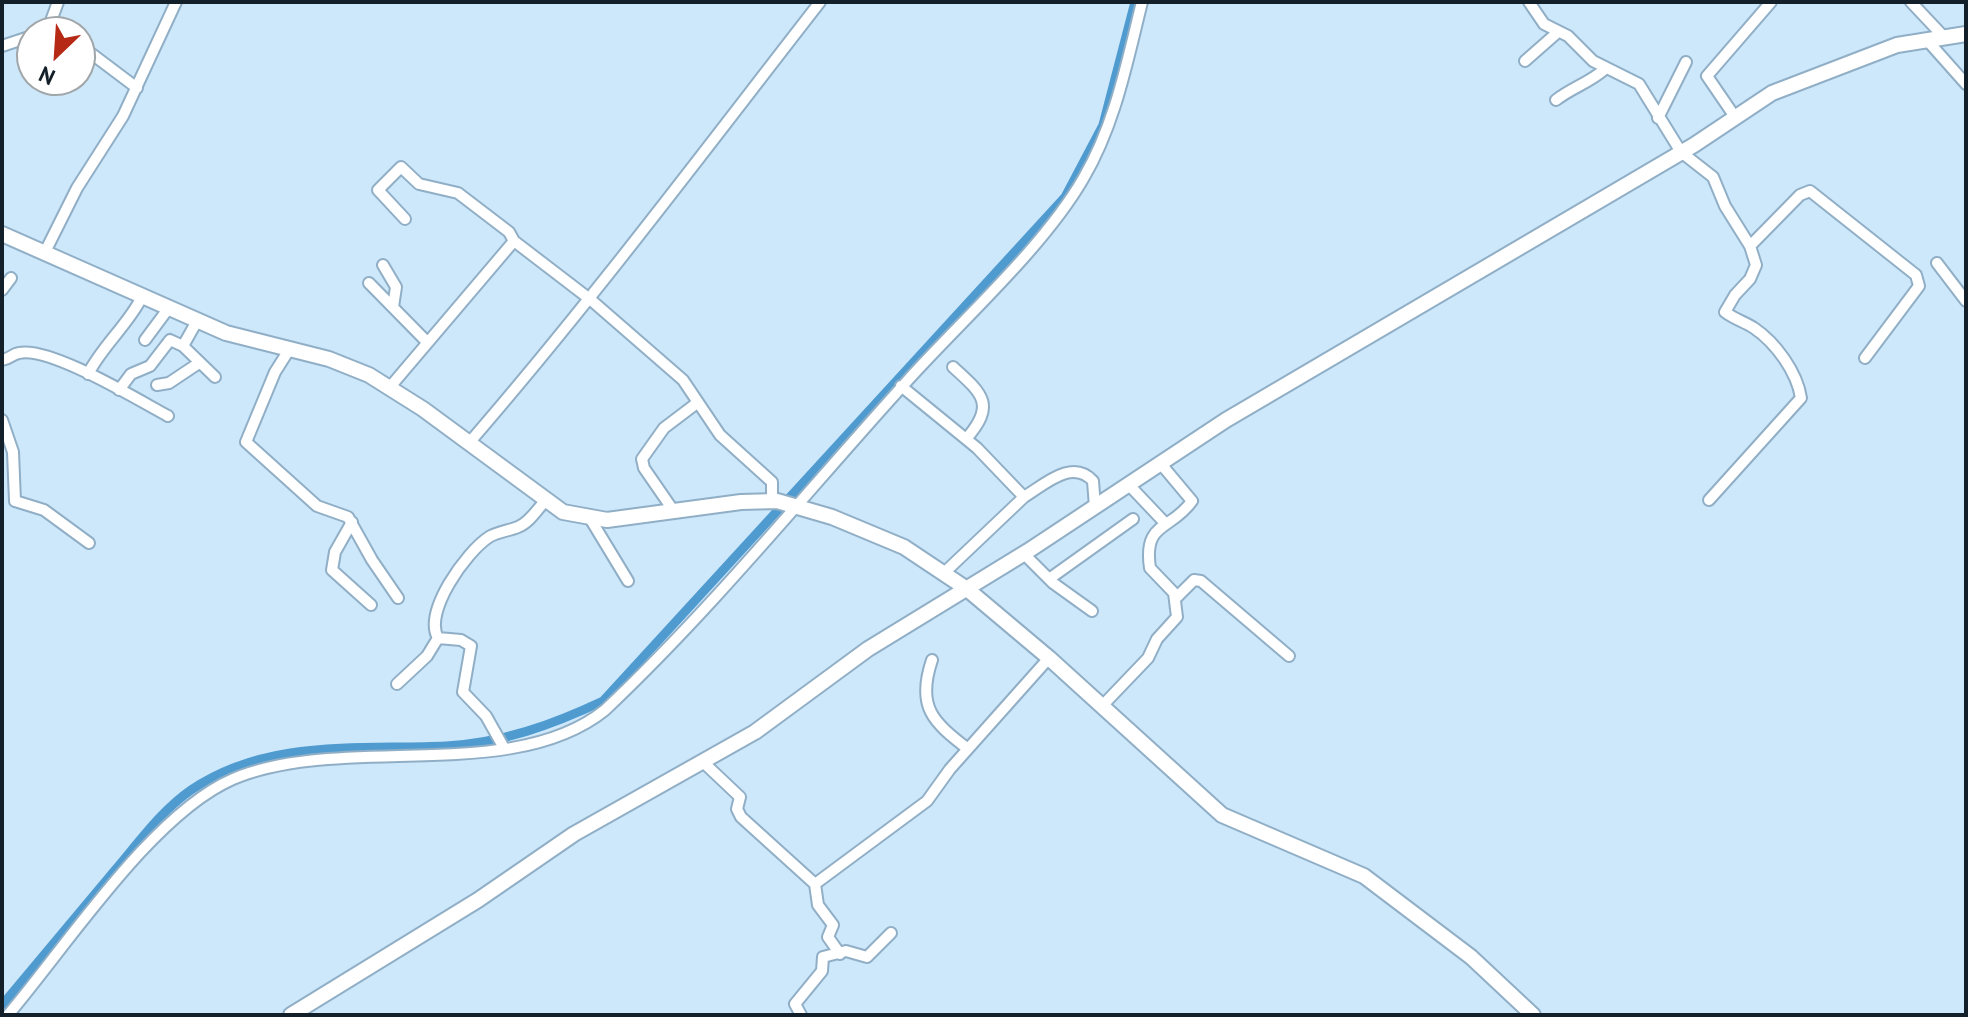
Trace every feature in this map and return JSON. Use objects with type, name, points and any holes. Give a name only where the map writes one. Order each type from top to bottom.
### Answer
[{"type":"street","points":[[45,252],[71,198],[116,129],[176,2]]},
{"type":"street","points":[[469,443],[591,300],[649,218],[820,2]]},
{"type":"street","points":[[8,1015],[153,840],[194,802],[220,787],[246,775],[299,763],[503,746],[560,733],[599,714],[784,504],[901,386],[1051,223],[1083,179],[1120,90],[1142,2]]},
{"type":"street","points":[[1735,117],[1707,76],[1771,2]]},
{"type":"street","points":[[1911,2],[1943,36]]},
{"type":"street","points":[[1533,3],[1544,24],[1605,69],[1639,84],[1681,152],[1713,177],[1730,215],[1750,246],[1756,265],[1753,274],[1725,312],[1753,328],[1769,342],[1793,372],[1801,398],[1709,500]]},
{"type":"street","points":[[1525,61],[1558,32]]},
{"type":"street","points":[[291,1015],[478,900],[574,834],[755,732],[868,649],[1024,554],[1279,389],[1681,152],[1772,93],[1819,73],[1926,39],[1966,34]]},
{"type":"street","points":[[1926,39],[1966,84]]},
{"type":"street","points":[[96,57],[137,88]]},
{"type":"street","points":[[1658,118],[1686,62]]},
{"type":"street","points":[[1556,100],[1572,87],[1591,82],[1605,69]]},
{"type":"street","points":[[405,219],[378,190],[401,167],[419,184],[458,193],[591,300],[683,380],[720,435],[772,482],[784,504]]},
{"type":"street","points":[[1750,246],[1800,195],[1810,191],[1916,275],[1919,286],[1865,358]]},
{"type":"street","points":[[2,234],[245,340],[347,365],[390,387],[563,512],[591,520],[673,510],[784,504],[882,537],[945,572],[967,589],[1103,705],[1222,815],[1364,876],[1471,957],[1533,1015]]},
{"type":"street","points":[[390,387],[514,241]]},
{"type":"street","points":[[1937,263],[1966,301]]},
{"type":"street","points":[[383,265],[396,287],[393,307]]},
{"type":"street","points":[[2,290],[11,278]]},
{"type":"street","points":[[369,283],[427,342]]},
{"type":"street","points":[[88,374],[101,351],[131,318],[142,297]]},
{"type":"street","points":[[145,340],[168,309]]},
{"type":"street","points":[[183,346],[197,321]]},
{"type":"street","points":[[119,390],[131,374],[150,366],[167,341],[183,346],[215,377]]},
{"type":"street","points":[[289,350],[275,372],[246,442],[317,506],[344,514],[352,522],[372,560],[398,598]]},
{"type":"street","points":[[2,360],[18,353],[34,354],[88,374],[168,416]]},
{"type":"street","points":[[157,385],[169,383],[199,363]]},
{"type":"street","points":[[953,367],[976,388],[984,410],[979,424],[966,439]]},
{"type":"street","points":[[901,386],[966,439],[1024,497]]},
{"type":"street","points":[[673,510],[644,468],[642,459],[664,428],[697,403]]},
{"type":"street","points":[[2,420],[13,452],[15,501],[44,510],[89,543]]},
{"type":"street","points":[[1103,705],[1148,658],[1157,639],[1175,619],[1175,599],[1171,589],[1153,573],[1150,563],[1152,535],[1192,501],[1161,464]]},
{"type":"street","points":[[945,572],[1024,497],[1067,472],[1078,471],[1093,481],[1095,507]]},
{"type":"street","points":[[1129,485],[1165,523]]},
{"type":"street","points":[[438,638],[434,628],[436,610],[456,574],[488,537],[523,525],[545,501]]},
{"type":"street","points":[[1049,579],[1133,519]]},
{"type":"street","points":[[591,520],[628,581]]},
{"type":"street","points":[[352,522],[335,552],[332,570],[371,605]]},
{"type":"street","points":[[1024,554],[1049,579],[1092,611]]},
{"type":"street","points":[[1175,599],[1194,580],[1201,581],[1289,656]]},
{"type":"street","points":[[438,638],[461,640],[471,646],[463,692],[492,725],[503,746]]},
{"type":"street","points":[[397,684],[424,660],[438,638]]},
{"type":"street","points":[[815,884],[917,810],[1049,658]]},
{"type":"street","points":[[932,660],[927,676],[929,712],[936,724],[968,749]]},
{"type":"street","points":[[703,762],[740,797],[737,809],[741,817],[815,884],[818,905],[833,925],[828,937],[840,954]]},
{"type":"street","points":[[801,1015],[795,1004],[822,971],[823,957],[846,951],[867,957],[891,933]]},
{"type":"waterway","points":[[2,1005],[142,837],[180,798],[220,773],[283,754],[315,750],[446,746],[487,741],[546,725],[603,701],[1065,197],[1103,125],[1135,2]]}]
